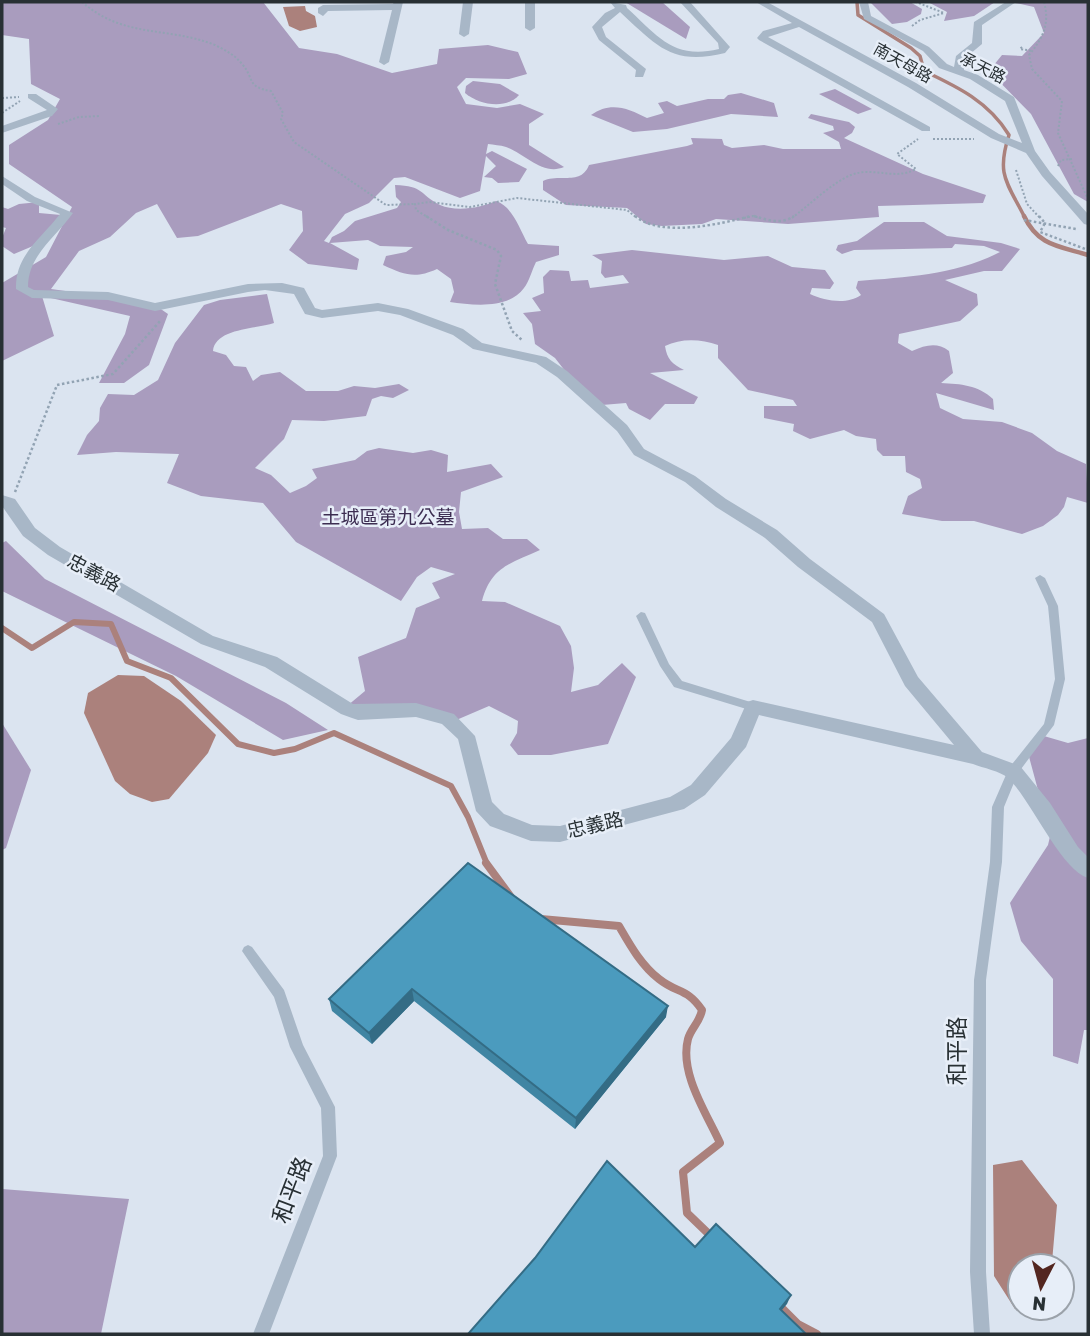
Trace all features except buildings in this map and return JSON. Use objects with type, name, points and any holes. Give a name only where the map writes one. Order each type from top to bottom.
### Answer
[{"type":"street","points":[[464,34],[468,2]]},
{"type":"street","points":[[530,2],[530,28]]},
{"type":"street","points":[[639,75],[641,69],[602,38],[597,27],[618,4],[666,49],[701,56],[722,51],[725,47],[722,42],[685,2]]},
{"type":"street","name":"南天母路","points":[[761,2],[912,85],[995,136],[1026,150]]},
{"type":"street","name":"承天路","points":[[864,2],[867,17],[926,49],[943,65],[974,77],[1010,99],[1026,150],[1086,226]]},
{"type":"street","points":[[958,72],[959,58],[977,44],[977,24],[1012,2]]},
{"type":"street","points":[[323,13],[323,8],[397,5],[384,62]]},
{"type":"street","points":[[797,24],[766,33],[762,38],[926,129]]},
{"type":"street","points":[[2,130],[48,114],[53,109],[28,97]]},
{"type":"street","points":[[2,180],[32,199],[66,213],[23,265],[20,278],[22,289],[32,294],[122,298],[136,304],[159,307],[215,294],[285,286],[299,291],[310,311],[322,314],[378,307],[403,312],[458,332],[478,346],[541,360],[562,374],[622,428],[639,452],[690,479],[721,503],[771,534],[804,563],[878,618],[911,681],[975,757]]},
{"type":"street","name":"忠義路","points":[[6,502],[29,532],[54,551],[141,599],[207,640],[271,662],[358,713],[416,710],[448,719],[466,736],[483,806],[497,820],[531,832],[560,834],[677,803],[698,790],[739,742],[753,707]]},
{"type":"street","points":[[753,707],[975,757],[1013,771],[1043,808],[1071,853],[1088,870]]},
{"type":"lane","name":"和平路","points":[[982,1334],[978,1272],[980,979],[996,862],[998,807],[1013,771],[1049,725],[1060,679],[1053,606],[1041,578]]},
{"type":"lane","points":[[641,616],[665,666],[678,684],[753,707]]},
{"type":"lane","name":"和平路","points":[[247,951],[279,994],[298,1047],[328,1107],[330,1156],[261,1334]]},
{"type":"path","points":[[82,2],[102,17],[119,25],[189,37],[231,53],[249,72],[250,82],[258,89],[271,91],[283,113],[281,120],[294,142],[386,205],[425,201],[478,206],[499,198],[517,198],[627,210],[643,223],[660,227],[712,226],[753,216],[769,221],[788,221],[850,175],[866,172],[904,176],[916,169],[897,154],[918,139]]},
{"type":"path","points":[[904,36],[920,20],[944,13],[916,2]]},
{"type":"path","points":[[1044,2],[1048,22],[1044,38],[1029,55],[1032,69],[1062,100],[1058,133],[1072,159],[1087,203]]},
{"type":"path","points":[[1022,47],[1020,49],[1033,51]]},
{"type":"path","points":[[2,98],[28,97]]},
{"type":"path","points":[[932,139],[970,140],[995,136]]},
{"type":"path","points":[[1056,173],[1061,160],[1072,159]]},
{"type":"path","points":[[1016,170],[1027,204],[1045,223]]},
{"type":"path","points":[[1018,176],[1027,176]]},
{"type":"path","points":[[415,204],[416,210],[448,229],[497,250],[501,256],[495,284],[512,331],[541,360]]},
{"type":"path","points":[[1024,220],[1086,226]]},
{"type":"path","points":[[1045,223],[1041,227],[1045,236],[1088,250]]},
{"type":"path","points":[[6,502],[57,384],[113,374],[162,318],[164,312],[159,307]]},
{"type":"green space","points":[[2,2],[263,2],[299,48],[337,54],[392,73],[437,64],[439,49],[488,45],[518,52],[527,74],[509,79],[466,78],[457,87],[466,104],[497,108],[520,104],[544,114],[529,124],[529,145],[564,167],[549,169],[506,147],[488,144],[486,154],[492,151],[527,169],[519,182],[498,183],[492,178],[484,177],[496,166],[486,156],[480,191],[460,198],[405,177],[394,178],[369,203],[345,214],[324,241],[329,243],[332,237],[355,221],[397,208],[401,202],[396,197],[395,185],[416,189],[446,207],[461,209],[496,201],[511,213],[528,244],[559,246],[559,255],[536,262],[524,288],[509,300],[479,305],[450,302],[454,292],[451,279],[437,269],[422,274],[410,274],[383,265],[386,256],[406,252],[413,247],[380,246],[368,240],[330,243],[359,259],[357,270],[308,264],[289,250],[303,231],[302,211],[281,204],[198,236],[177,238],[157,204],[136,213],[110,237],[79,251],[51,289],[152,303],[168,314],[149,365],[124,383],[99,383],[125,334],[130,316],[42,296],[54,336],[2,361],[2,283],[46,257],[72,207],[9,164],[9,145],[48,120],[60,99],[31,84],[29,39],[2,35]]},
{"type":"green space","points":[[625,2],[662,2],[690,27],[686,39]]},
{"type":"green space","points":[[870,2],[910,2],[922,9],[921,14],[907,22],[892,24]]},
{"type":"green space","points":[[928,2],[995,2],[974,16],[944,21],[947,12]]},
{"type":"green space","points":[[1011,2],[1088,2],[1088,202],[1074,194],[1031,114],[989,71],[1002,55],[1022,56],[1044,33],[1034,7]]},
{"type":"green space","points":[[473,81],[500,84],[519,95],[507,103],[485,103],[465,93],[466,86]]},
{"type":"green space","points":[[835,89],[872,109],[858,114],[819,94]]},
{"type":"green space","points":[[741,93],[774,103],[778,117],[731,114],[667,129],[633,132],[591,115],[612,107],[633,111],[647,118],[664,113],[658,103],[667,101],[677,106],[708,99],[724,99],[728,95]]},
{"type":"green space","points":[[811,114],[849,122],[855,127],[852,133],[844,138],[923,174],[986,195],[983,203],[878,206],[879,217],[788,224],[716,219],[702,224],[662,226],[646,224],[627,208],[566,205],[543,190],[543,181],[581,175],[589,165],[687,146],[693,144],[691,138],[722,139],[724,145],[732,148],[764,145],[783,149],[841,149],[839,142],[823,133],[834,130],[833,126],[808,118]]},
{"type":"green space","points":[[39,202],[39,213],[61,215],[33,246],[14,254],[2,246],[6,228],[2,227],[2,207],[8,209],[19,204]]},
{"type":"green space","points":[[884,222],[924,222],[947,236],[1001,243],[1020,249],[1002,271],[984,271],[945,280],[977,294],[978,305],[960,321],[899,334],[898,343],[912,351],[931,345],[949,351],[953,373],[941,383],[962,385],[981,391],[993,399],[994,410],[936,393],[940,408],[963,419],[1002,422],[1032,433],[1057,451],[1086,464],[1088,503],[1067,497],[1058,515],[1043,526],[1022,534],[974,521],[942,521],[902,514],[908,496],[922,488],[920,479],[906,472],[905,456],[883,456],[877,450],[876,439],[856,436],[844,430],[810,439],[793,431],[794,424],[764,418],[764,406],[797,406],[793,400],[748,390],[718,358],[718,345],[691,340],[665,346],[671,361],[684,370],[650,373],[698,397],[694,404],[665,404],[650,420],[629,409],[626,403],[602,405],[569,376],[555,358],[535,344],[532,324],[523,313],[541,311],[532,298],[544,293],[543,277],[550,270],[569,271],[571,281],[588,280],[590,288],[629,283],[623,275],[605,278],[601,273],[602,261],[592,255],[632,250],[724,260],[768,256],[792,267],[825,270],[834,283],[830,289],[812,288],[810,294],[822,299],[843,301],[861,295],[856,288],[858,281],[949,270],[1000,252],[984,246],[955,244],[952,248],[854,250],[842,254],[836,250],[838,245],[857,241]]},
{"type":"green space","name":"土城區第九公墓","points":[[267,294],[274,323],[229,334],[215,343],[213,351],[226,355],[234,366],[246,367],[253,381],[261,375],[280,372],[306,391],[338,391],[354,386],[375,388],[399,384],[409,390],[393,398],[381,396],[372,399],[366,416],[324,421],[292,420],[284,439],[255,468],[271,475],[290,493],[317,478],[312,469],[355,460],[367,451],[379,448],[413,453],[431,450],[448,455],[447,472],[491,464],[503,477],[461,492],[459,512],[462,529],[488,528],[503,539],[527,539],[540,550],[511,563],[497,573],[482,601],[505,602],[560,626],[571,646],[574,668],[571,692],[598,685],[622,663],[636,677],[608,744],[551,755],[518,755],[510,745],[517,733],[518,721],[489,706],[454,721],[347,706],[365,691],[358,657],[406,638],[416,608],[440,598],[432,583],[455,574],[431,567],[417,577],[401,601],[296,542],[263,503],[201,496],[167,483],[179,454],[116,452],[77,455],[87,435],[99,421],[100,408],[108,394],[134,395],[158,380],[175,343],[204,305],[220,300]]},
{"type":"green space","points":[[6,541],[45,579],[286,703],[328,730],[283,740],[176,676],[2,591],[2,543]]},
{"type":"green space","points":[[2,723],[31,770],[6,848],[2,850]]},
{"type":"green space","points":[[1037,734],[1068,743],[1088,738],[1088,1030],[1084,1030],[1078,1064],[1053,1056],[1053,979],[1021,941],[1010,903],[1048,845],[1053,824],[1038,790],[1028,753]]},
{"type":"green space","points":[[2,1189],[129,1199],[101,1334],[2,1334]]},
{"type":"shaded area","points":[[305,6],[306,11],[315,16],[317,27],[300,31],[289,26],[283,7]]},
{"type":"shaded area","points":[[118,675],[144,676],[181,701],[216,735],[208,753],[169,799],[152,802],[130,794],[115,781],[84,713],[88,693]]},
{"type":"shaded area","points":[[1022,1160],[1057,1205],[1053,1252],[1006,1252],[1006,1295],[994,1276],[993,1165]]},
{"type":"waterway","points":[[857,2],[858,15],[911,48],[920,56],[924,71],[972,97],[1001,123],[1009,135],[1003,160],[1005,178],[1024,216]]},
{"type":"waterway","points":[[1024,216],[1043,239],[1059,247],[1088,255]]},
{"type":"waterway","points":[[2,628],[32,648],[74,622],[111,624],[127,661],[171,678],[238,744],[274,753],[295,749],[334,733],[451,786],[468,817],[487,864]]},
{"type":"waterway","points":[[486,863],[511,897]]},
{"type":"waterway","points":[[541,919],[619,926],[647,967],[666,984],[687,994],[702,1010],[688,1039],[687,1066],[696,1093],[720,1143],[683,1172],[687,1213],[714,1239]]},
{"type":"waterway","points":[[778,1304],[798,1324],[817,1334]]}]
